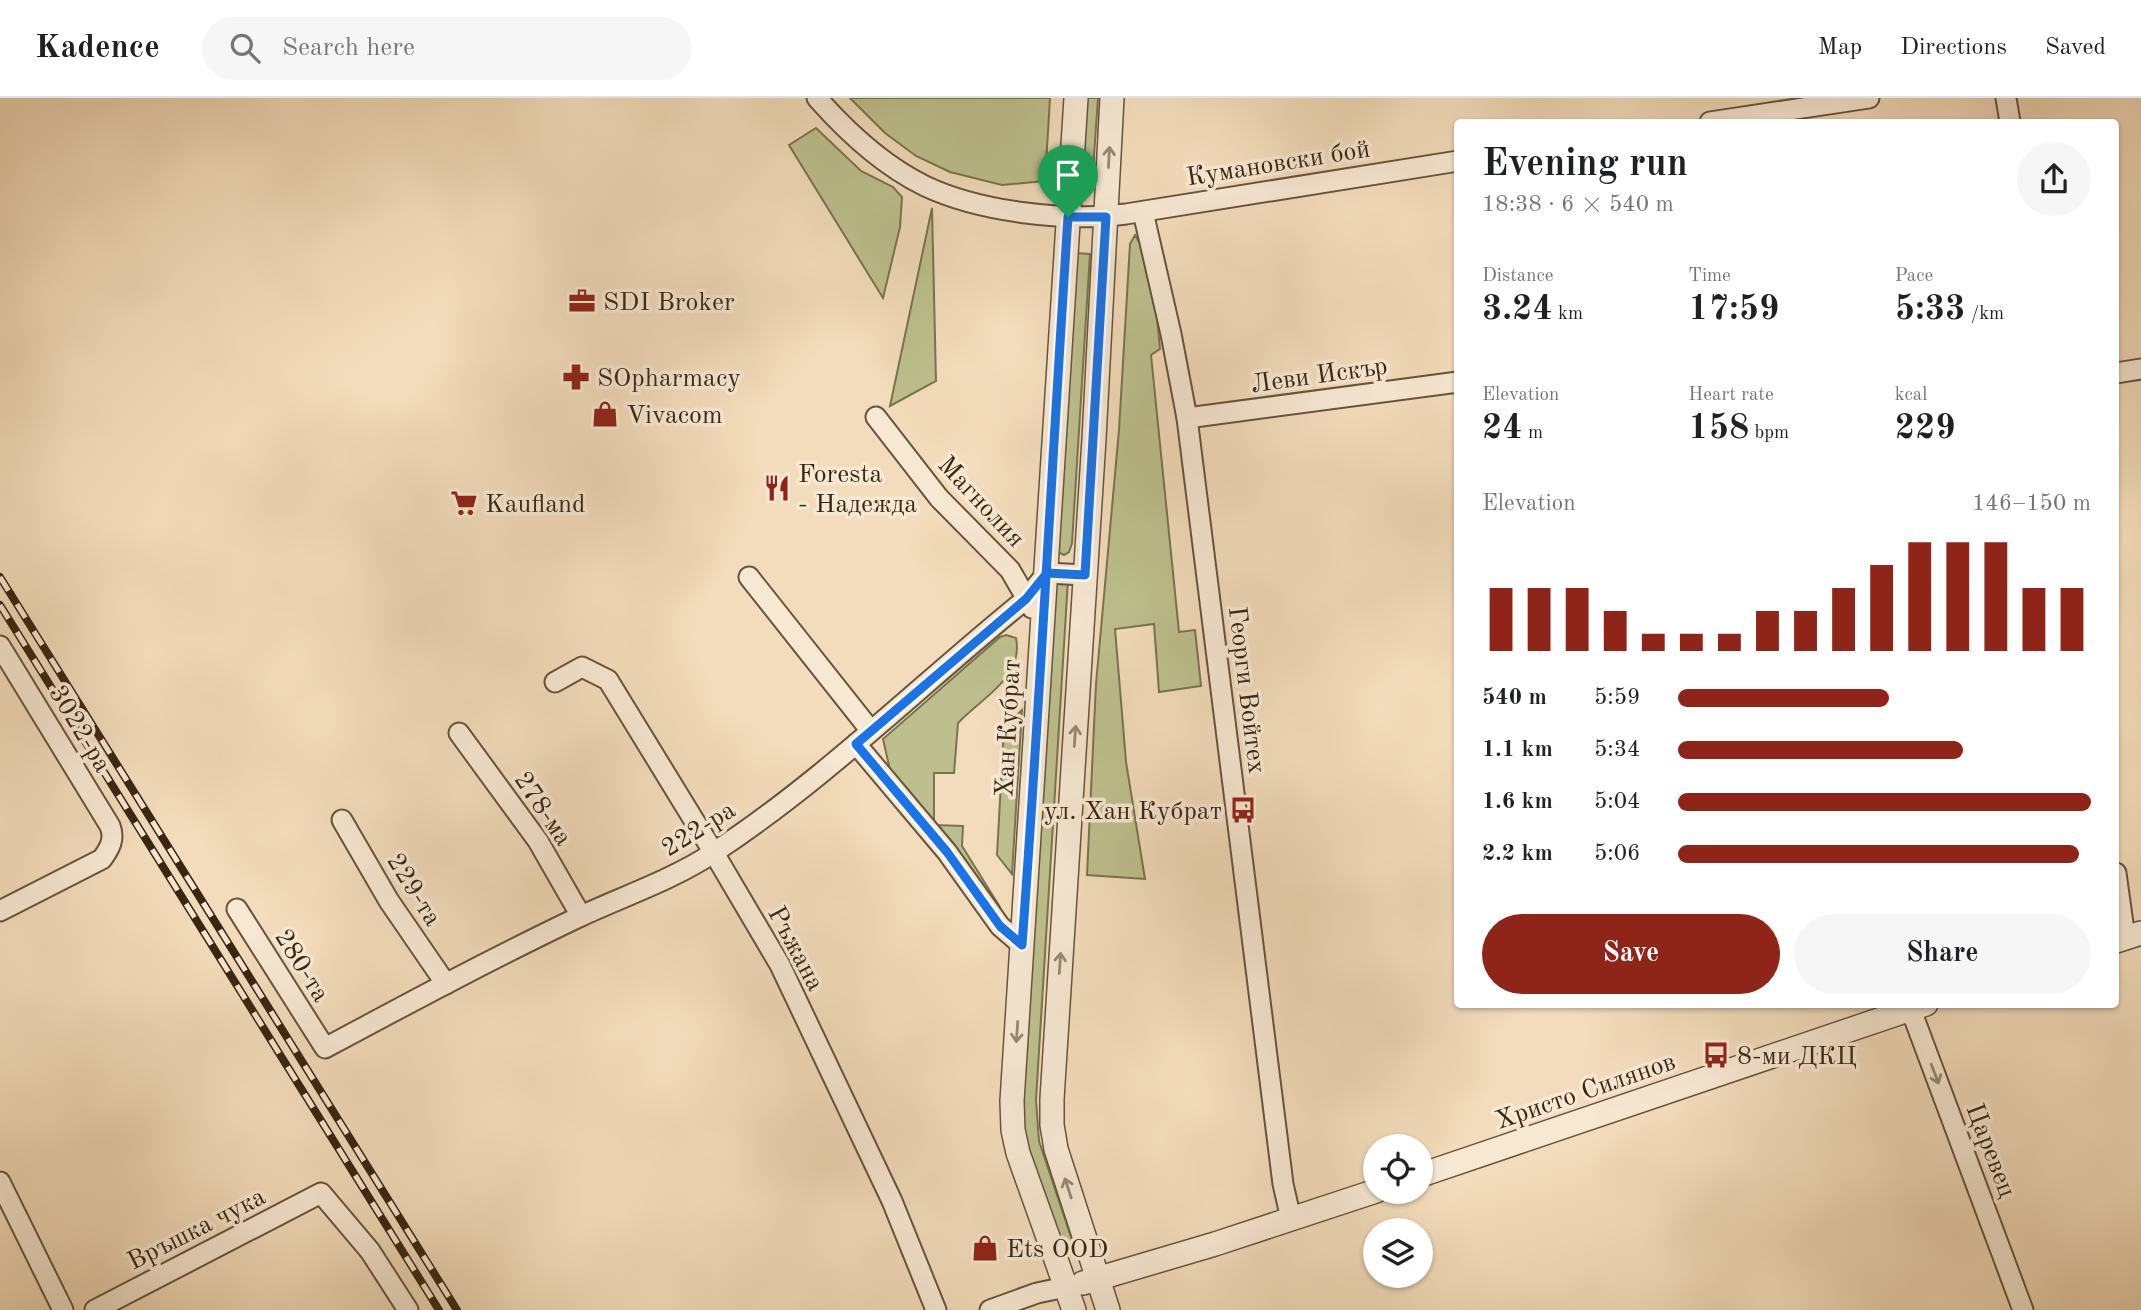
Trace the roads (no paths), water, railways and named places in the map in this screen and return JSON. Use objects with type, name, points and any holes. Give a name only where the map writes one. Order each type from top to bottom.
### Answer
[{"type":"street","name":"Кумановски бой","points":[[817,98],[842,126],[870,150],[925,185],[994,208],[1068,217],[1106,217],[1143,212],[1454,162]]},
{"type":"street","name":"Хан Кубрат","points":[[1074,1310],[1017,1153],[1012,1101],[1076,98]]},
{"type":"street","points":[[1108,1310],[1056,1149],[1052,1125],[1052,1087],[1112,98]]},
{"type":"street","points":[[1730,119],[1868,98]]},
{"type":"street","points":[[2006,98],[2010,119]]},
{"type":"street","name":"Георги Войтех","points":[[1143,212],[1187,418],[1283,1185],[1292,1219]]},
{"type":"street","points":[[2119,373],[2141,369]]},
{"type":"street","name":"Леви Искър","points":[[1187,418],[1454,383]]},
{"type":"street","name":"Магнолия","points":[[876,417],[939,498],[1010,570],[1042,624]]},
{"type":"street","points":[[1047,573],[1085,575]]},
{"type":"street","name":"222-ра","points":[[325,1048],[581,916],[676,874],[714,853],[787,800],[864,738],[1026,599],[1047,573]]},
{"type":"street","points":[[749,577],[1000,926],[1022,945]]},
{"type":"street","name":"3022-ра","points":[[0,646],[110,826],[113,838],[102,859],[1,907]]},
{"type":"street","name":"Ръжана","points":[[555,682],[582,667],[608,680],[714,853],[780,965],[892,1200],[936,1310]]},
{"type":"street","name":"278-ма","points":[[459,733],[538,841],[581,916]]},
{"type":"street","name":"229-та","points":[[342,820],[389,901],[446,984]]},
{"type":"street","points":[[2119,890],[2127,937]]},
{"type":"street","name":"280-та","points":[[237,909],[325,1048]]},
{"type":"street","name":"Христо Силянов","points":[[1433,1171],[1915,1008]]},
{"type":"street","name":"Царевец","points":[[1918,1008],[2023,1310]]},
{"type":"street","points":[[0,1182],[63,1310]]},
{"type":"street","name":"Връшка чука","points":[[95,1310],[321,1193],[370,1251],[408,1310]]},
{"type":"street","points":[[990,1310],[1037,1293],[1099,1280],[1363,1195]]},
{"type":"railway","points":[[0,577],[457,1310]]},
{"type":"railway","points":[[0,605],[439,1310]]},
{"type":"place","name":"SDI Broker","points":[[582,301]]},
{"type":"place","name":"SOpharmacy","points":[[576,377]]},
{"type":"place","name":"Vivacom","points":[[605,414]]},
{"type":"place","name":"Foresta - Надежда","points":[[777,488]]},
{"type":"place","name":"Kaufland","points":[[464,503]]},
{"type":"place","name":"ул. Хан Кубрат","points":[[1243,810]]},
{"type":"place","name":"8-ми ДКЦ","points":[[1716,1055]]},
{"type":"place","name":"Ets OOD","points":[[985,1248]]}]
